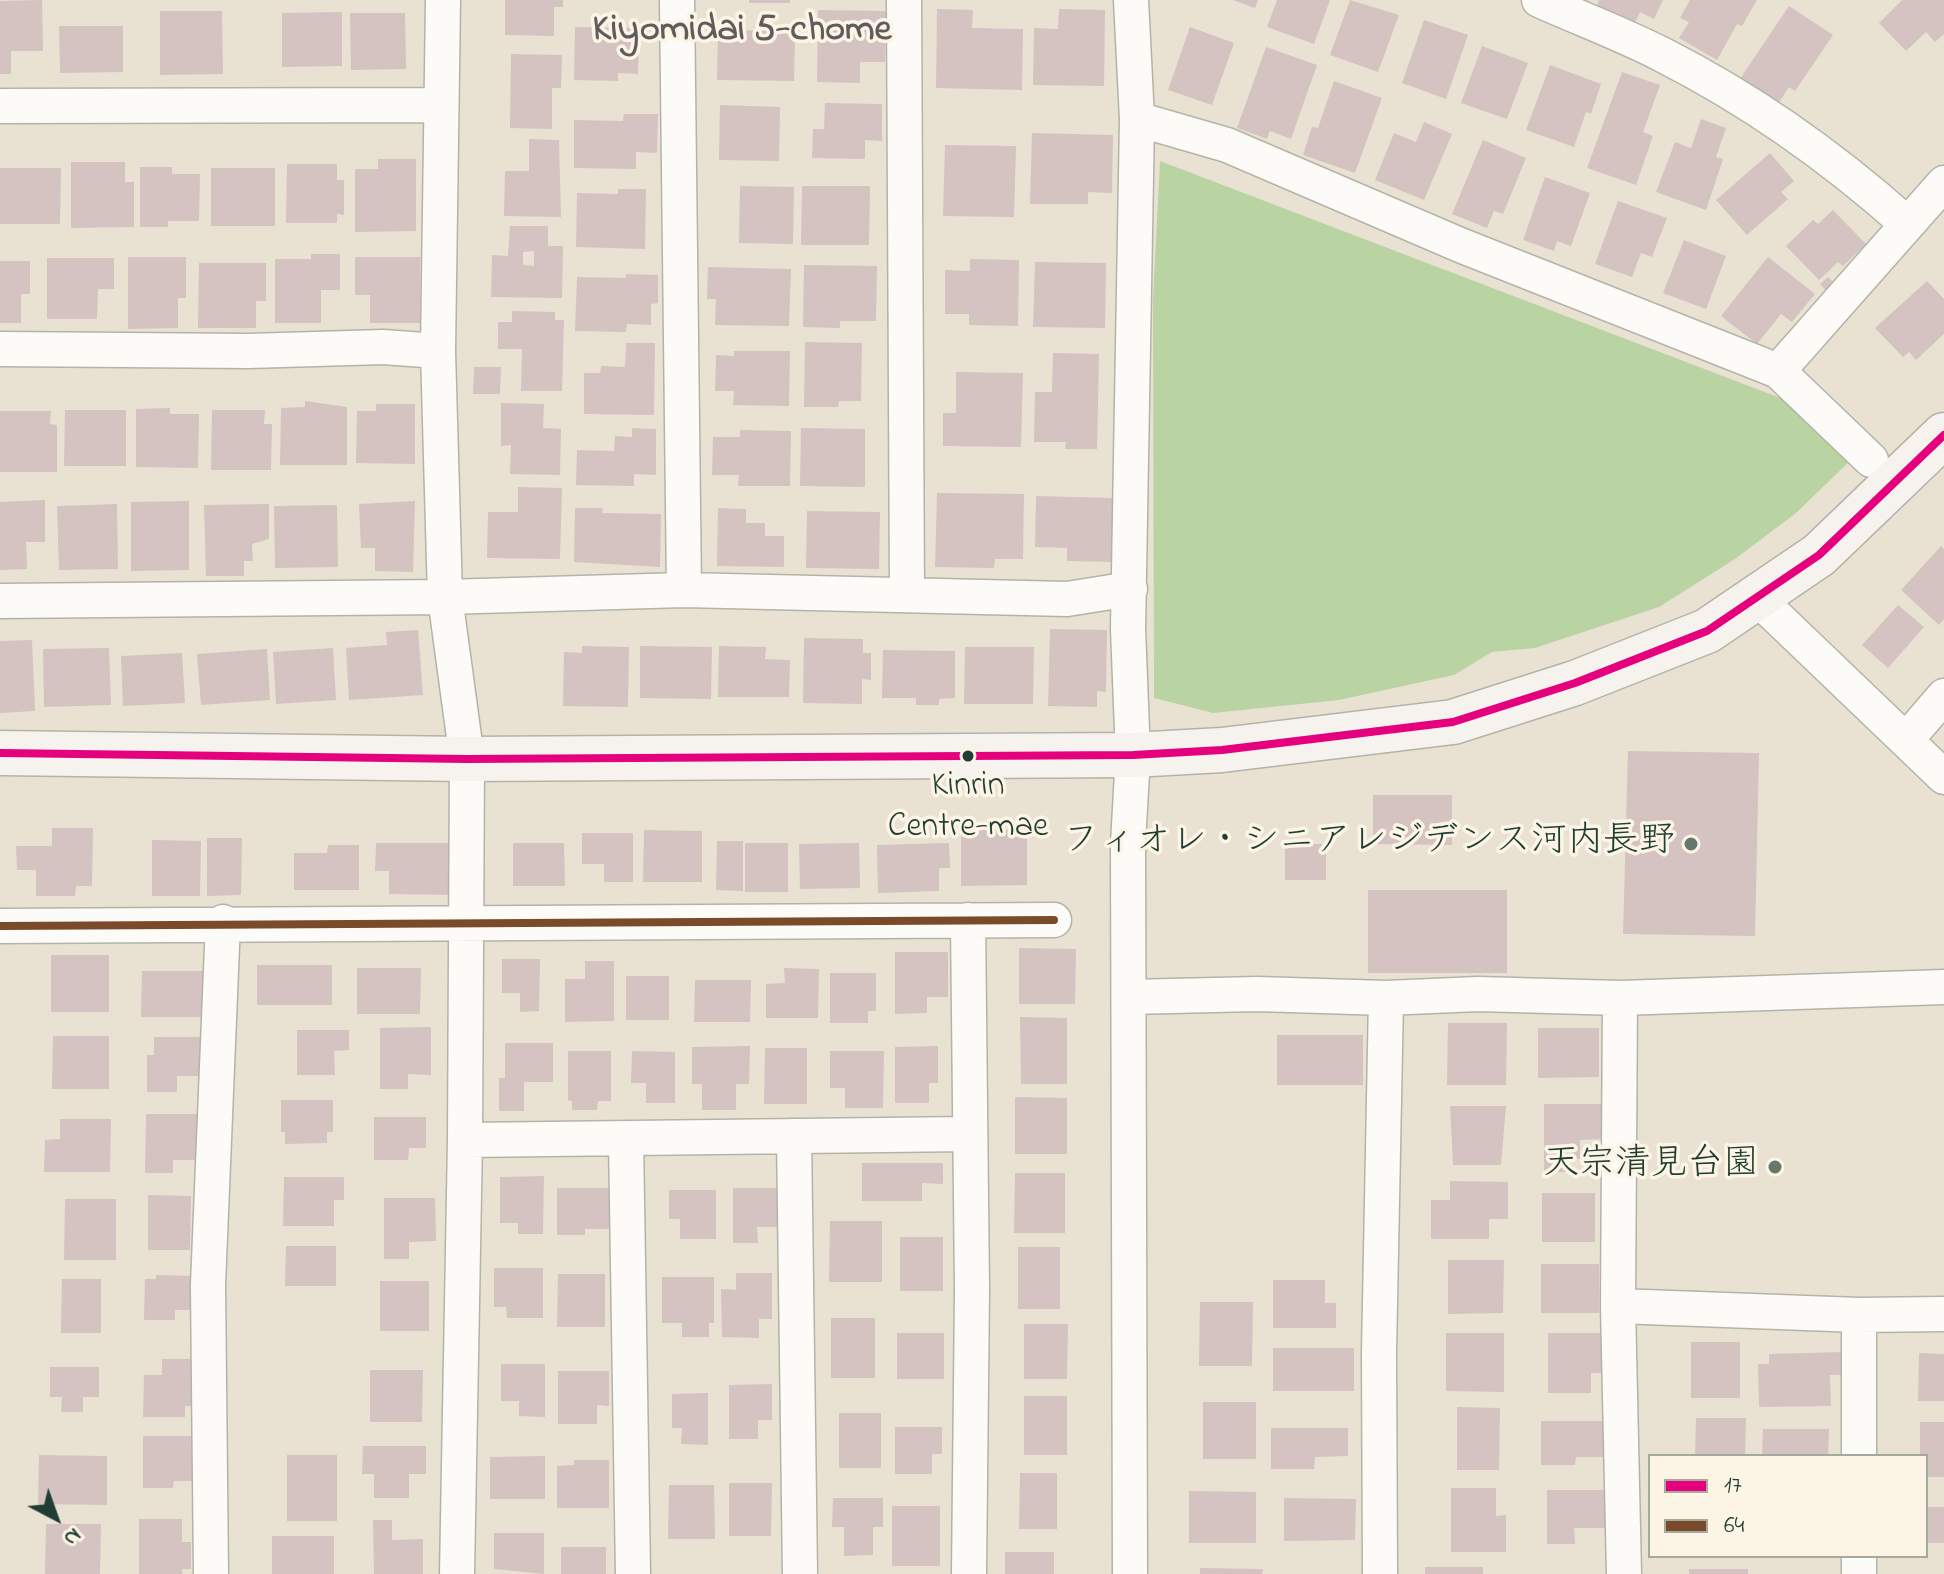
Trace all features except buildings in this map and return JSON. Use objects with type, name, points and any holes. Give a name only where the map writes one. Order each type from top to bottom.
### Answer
[{"type":"street","points":[[443,0],[438,351],[445,597],[467,759],[465,1140],[457,1574]]},
{"type":"street","points":[[677,0],[684,590]]},
{"type":"street","points":[[904,0],[907,594]]},
{"type":"street","points":[[1130,1574],[1128,844],[1133,755],[1130,589],[1137,119],[1131,0]]},
{"type":"street","points":[[1539,0],[1661,54],[1748,104],[1843,167],[1906,223]]},
{"type":"street","points":[[0,106],[441,105]]},
{"type":"street","points":[[1137,119],[1227,145],[1460,245],[1778,371],[1871,460]]},
{"type":"street","points":[[1778,371],[1944,183]]},
{"type":"street","points":[[0,349],[248,351],[383,347],[438,351]]},
{"type":"street","points":[[0,753],[467,759],[1133,755],[1222,750],[1453,722],[1575,683],[1707,631],[1819,555],[1944,435]]},
{"type":"street","points":[[0,601],[445,597],[684,590],[1067,599],[1130,589]]},
{"type":"street","points":[[1756,597],[1944,777]]},
{"type":"street","points":[[1906,740],[1944,696]]},
{"type":"street","points":[[968,920],[972,1290],[969,1574]]},
{"type":"street","points":[[0,926],[223,922],[466,926],[1054,920]]},
{"type":"street","points":[[211,1574],[208,1285],[223,922]]},
{"type":"street","points":[[1129,997],[1257,994],[1386,998],[1478,994],[1620,998],[1944,987]]},
{"type":"street","points":[[1380,1574],[1379,1353],[1386,998]]},
{"type":"street","points":[[1620,998],[1618,1306],[1624,1574]]},
{"type":"street","points":[[465,1140],[968,1134]]},
{"type":"street","points":[[794,1136],[800,1574]]},
{"type":"street","points":[[626,1139],[633,1574]]},
{"type":"street","points":[[1618,1306],[1859,1315],[1944,1314]]},
{"type":"street","points":[[1859,1315],[1859,1454]]},
{"type":"green space","points":[[1160,161],[1783,399],[1851,460],[1796,513],[1735,559],[1659,607],[1535,648],[1492,652],[1454,675],[1339,700],[1213,713],[1154,698],[1153,299]]},
{"type":"transit line","name":"17","points":[[0,753],[467,759],[1133,755],[1222,750],[1453,722],[1575,683],[1707,631],[1819,555],[1944,435]]},
{"type":"transit line","name":"64","points":[[0,926],[1054,920]]},
{"type":"place","name":"Kinrin Centre-mae","points":[[968,756]]},
{"type":"place","name":"フィオレ・シニアレジデンス河内長野","points":[[1691,844]]},
{"type":"place","name":"天宗清見台園","points":[[1775,1167]]},
{"type":"district","name":"Kiyomidai 5-chome","points":[[742,33]]}]
